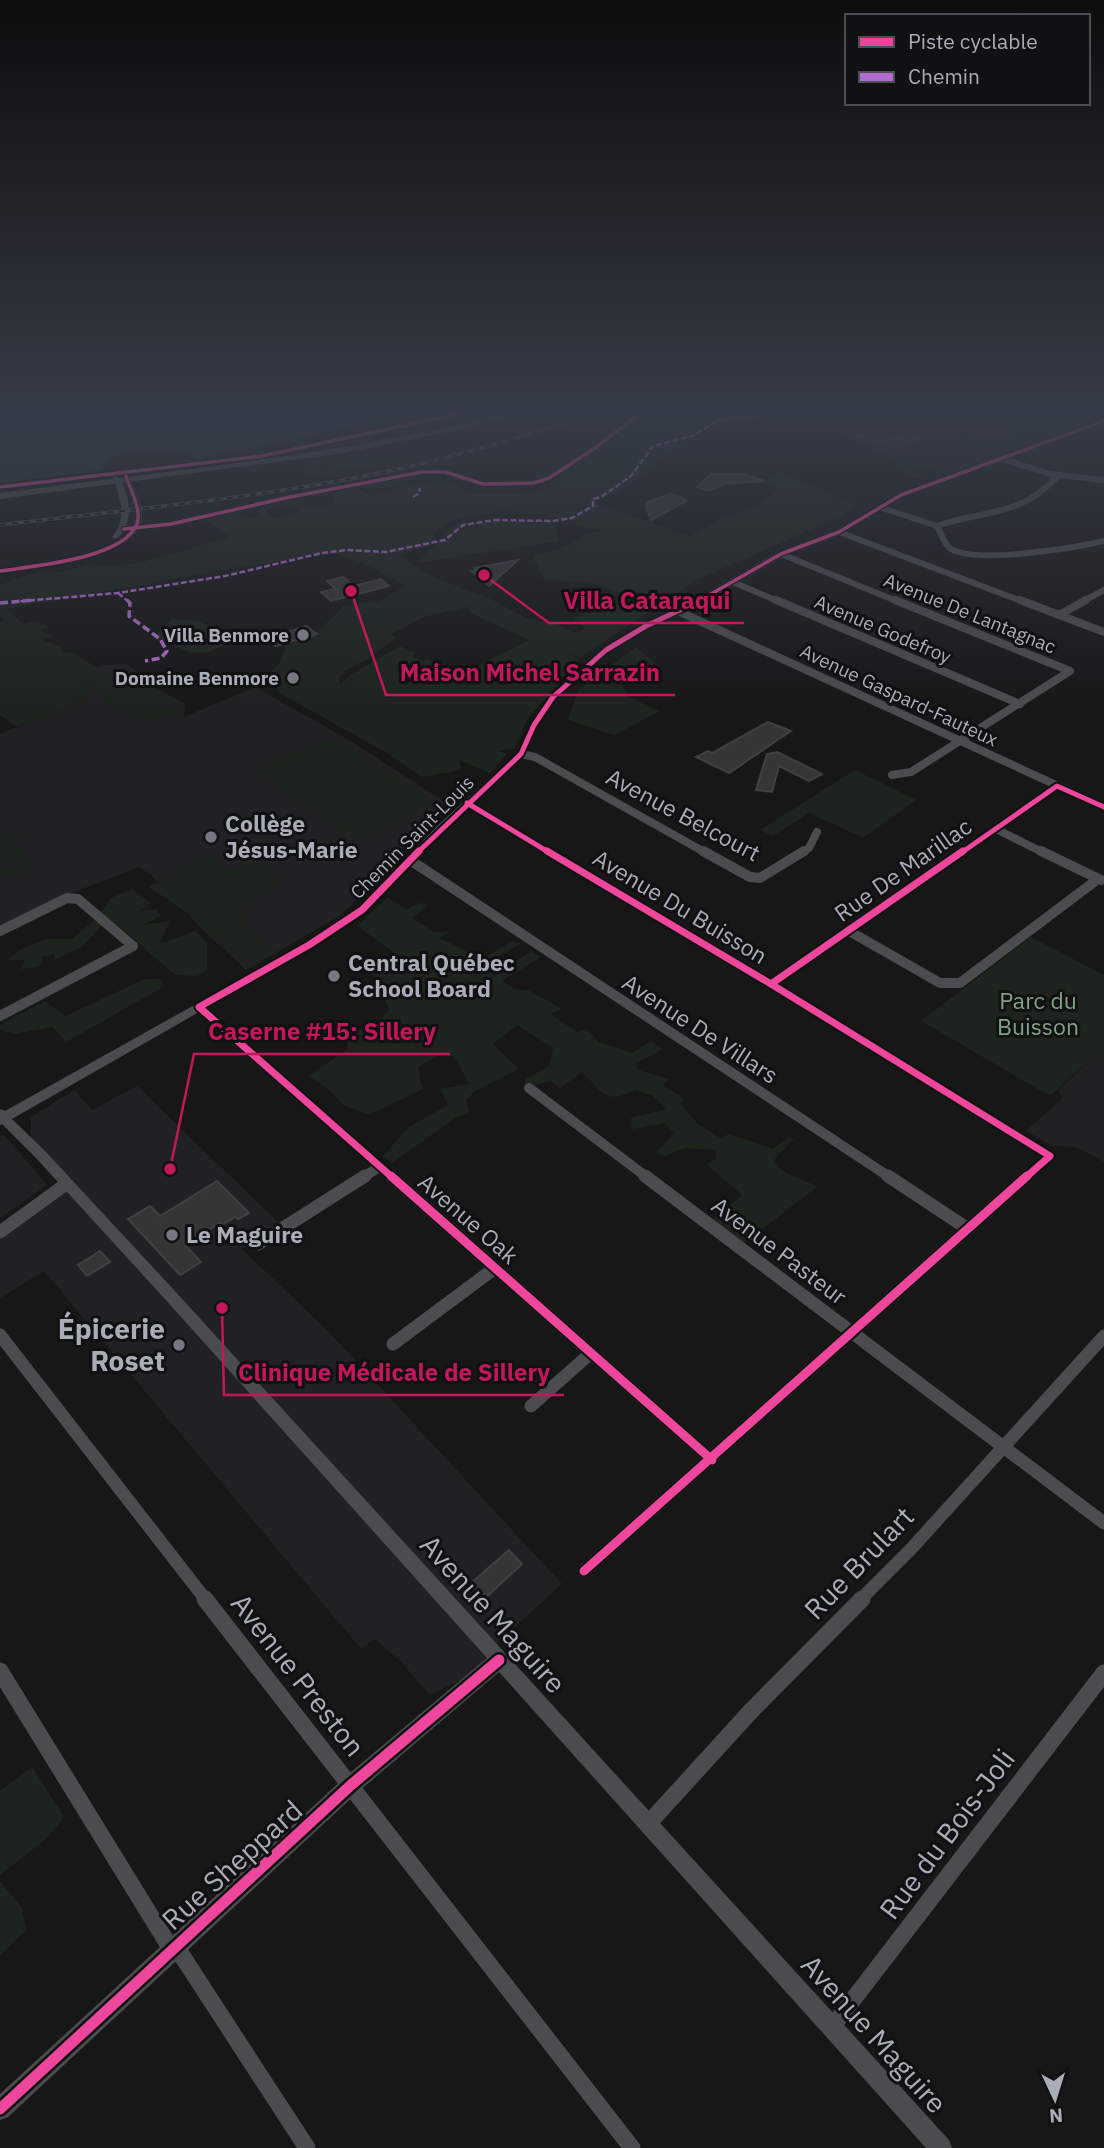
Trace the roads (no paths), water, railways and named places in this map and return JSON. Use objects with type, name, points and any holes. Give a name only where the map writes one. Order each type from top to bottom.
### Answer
[{"type":"street","points":[[82,556],[108,543],[124,529],[126,508]]},
{"type":"street","points":[[0,571],[82,556],[117,543],[134,529],[137,513],[135,508]]},
{"type":"street","points":[[124,529],[171,524],[240,508]]},
{"type":"street","name":"Chemin Saint-Louis","points":[[1,1117],[199,1007],[342,925],[362,910],[467,803],[521,754],[553,697],[616,644],[646,626],[680,612],[780,554],[839,532],[883,508]]},
{"type":"street","points":[[884,508],[937,526],[1013,508]]},
{"type":"street","points":[[937,526],[951,548],[979,555],[1080,547],[1104,541]]},
{"type":"street","points":[[839,532],[1104,632]]},
{"type":"street","name":"Avenue De Lantagnac","points":[[780,554],[1070,671],[1020,704]]},
{"type":"street","name":"Avenue Godefroy","points":[[733,582],[1020,704]]},
{"type":"street","points":[[1059,615],[1104,590]]},
{"type":"street","name":"Avenue Gaspard-Fauteux","points":[[680,612],[1104,807]]},
{"type":"street","points":[[892,775],[911,772],[1020,704]]},
{"type":"street","name":"Avenue Belcourt","points":[[521,754],[535,757],[750,877],[760,878],[809,848],[817,832]]},
{"type":"street","name":"Rue De Marillac","points":[[771,984],[1057,786]]},
{"type":"street","name":"Avenue Du Buisson","points":[[467,803],[771,984],[1050,1156],[968,1229]]},
{"type":"street","points":[[849,931],[940,983],[952,985],[960,982],[1101,880],[996,829]]},
{"type":"street","name":"Avenue De Villars","points":[[410,860],[968,1229]]},
{"type":"street","points":[[0,931],[67,898],[78,899],[133,946],[0,1016]]},
{"type":"street","name":"Avenue Oak","points":[[199,1007],[712,1460]]},
{"type":"street","name":"Avenue Pasteur","points":[[529,1088],[1104,1523]]},
{"type":"street","name":"Avenue Maguire","points":[[1,1117],[31,1144],[941,2148]]},
{"type":"street","points":[[258,1244],[379,1167]]},
{"type":"street","points":[[0,1232],[66,1184]]},
{"type":"street","points":[[584,1571],[712,1460],[968,1229]]},
{"type":"street","points":[[393,1344],[495,1268]]},
{"type":"street","name":"Avenue Preston","points":[[0,1335],[632,2148]]},
{"type":"street","name":"Rue Brulart","points":[[648,1824],[751,1712],[911,1549],[1104,1336]]},
{"type":"street","points":[[531,1406],[591,1353]]},
{"type":"street","name":"Rue Sheppard","points":[[0,2109],[351,1785],[499,1660]]},
{"type":"street","points":[[0,1671],[173,1947],[307,2148]]},
{"type":"street","name":"Rue du Bois-Joli","points":[[832,2027],[1104,1673]]},
{"type":"railway","points":[[0,525],[147,508]]},
{"type":"place","name":"Villa Cataraqui","points":[[484,575]]},
{"type":"place","name":"Maison Michel Sarrazin","points":[[351,591]]},
{"type":"place","name":"Villa Benmore","points":[[303,635]]},
{"type":"place","name":"Domaine Benmore","points":[[293,678]]},
{"type":"place","name":"Collège Jésus-Marie","points":[[211,837]]},
{"type":"place","name":"Central Québec School Board","points":[[334,976]]},
{"type":"place","name":"Caserne #15: Sillery","points":[[170,1169]]},
{"type":"place","name":"Le Maguire","points":[[172,1235]]},
{"type":"place","name":"Clinique Médicale de Sillery","points":[[222,1308]]},
{"type":"place","name":"Épicerie Roset","points":[[179,1345]]},
{"type":"park label","name":"Parc du Buisson","points":[[1038,1014]]}]
